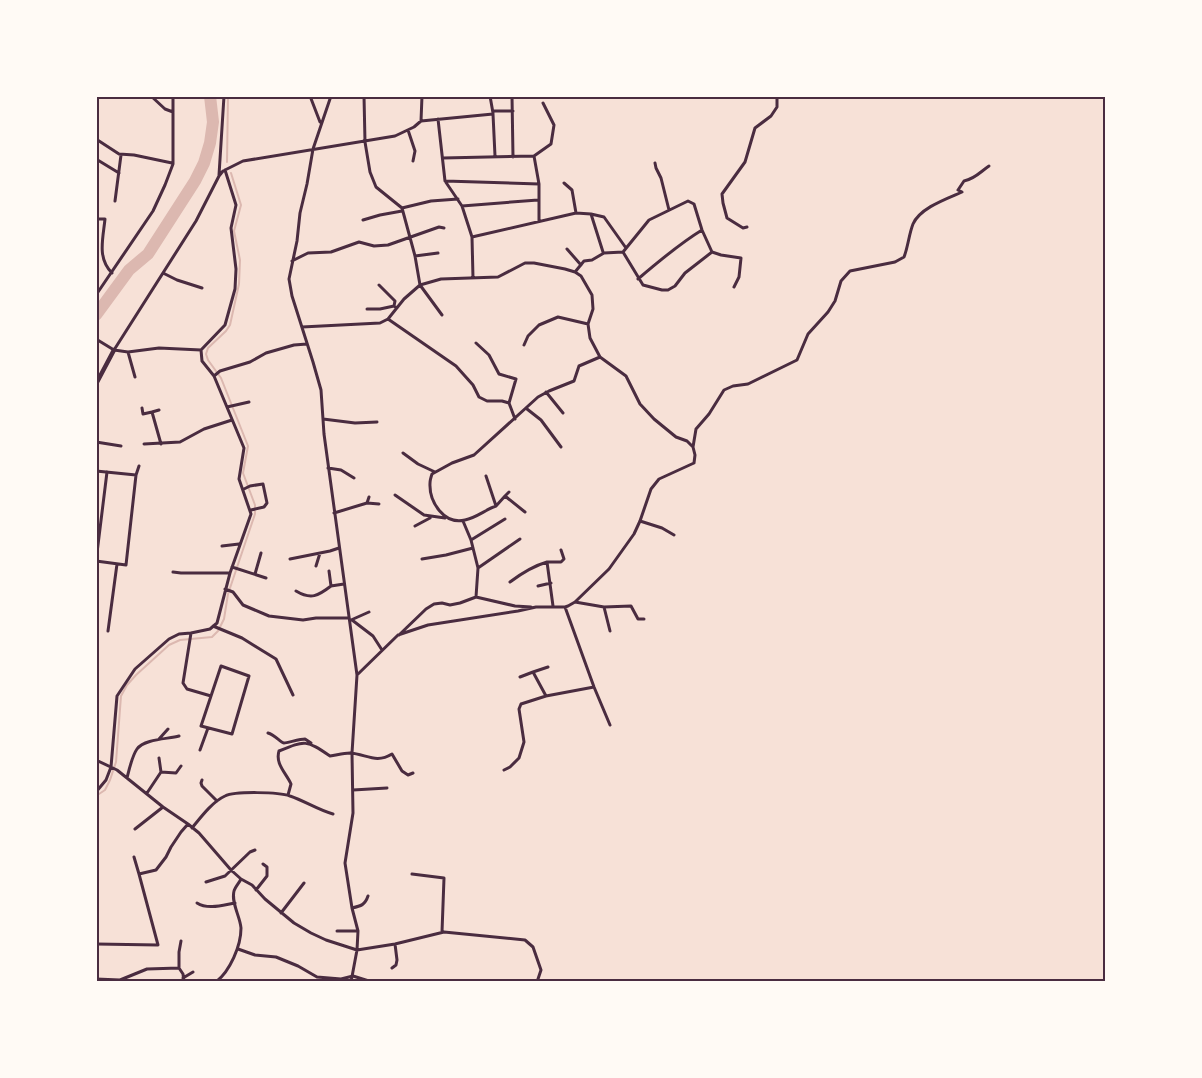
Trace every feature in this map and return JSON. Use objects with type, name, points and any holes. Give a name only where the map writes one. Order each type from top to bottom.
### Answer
[{"type":"street","points":[[152,96],[165,109],[173,112]]},
{"type":"street","points":[[96,296],[153,211],[165,185],[173,164],[173,96]]},
{"type":"street","points":[[219,176],[224,96]]},
{"type":"street","points":[[310,96],[321,124]]},
{"type":"street","points":[[332,96],[313,149],[289,279],[292,296],[321,390],[328,468],[357,675],[352,753],[353,813],[345,863],[358,931],[351,982]]},
{"type":"street","points":[[364,96],[365,142],[369,172],[376,187],[402,209],[415,256],[420,285],[442,315]]},
{"type":"street","points":[[417,96],[428,96]]},
{"type":"street","points":[[421,121],[422,96]]},
{"type":"street","points":[[490,96],[495,156]]},
{"type":"street","points":[[512,96],[513,157]]},
{"type":"street","points":[[747,227],[743,228],[727,218],[722,194],[745,162],[755,128],[771,116],[777,107],[777,96]]},
{"type":"street","points":[[443,158],[534,156],[551,144],[554,125],[543,103]]},
{"type":"street","points":[[96,384],[112,350],[196,221],[219,176],[225,170],[243,160],[395,136],[421,121],[513,111]]},
{"type":"street","points":[[438,119],[445,182],[462,206],[472,237],[473,279]]},
{"type":"street","points":[[408,130],[415,150],[413,161]]},
{"type":"street","points":[[96,139],[121,155],[134,155],[173,164]]},
{"type":"street","points":[[115,201],[121,155]]},
{"type":"street","points":[[534,156],[539,184],[539,222]]},
{"type":"street","points":[[96,159],[119,173]]},
{"type":"street","points":[[655,163],[669,210]]},
{"type":"street","points":[[357,675],[434,604],[450,605],[476,597],[515,606],[566,607],[575,602],[609,569],[634,534],[651,489],[658,479],[694,463],[693,447],[696,429],[724,390],[748,384],[797,360],[808,334],[828,312],[835,301],[841,281],[850,271],[895,262],[904,257],[914,223],[922,213],[936,203],[962,192],[958,190],[964,181],[972,180],[989,166]]},
{"type":"street","points":[[96,339],[112,350],[128,352],[159,348],[201,350],[225,325],[235,289],[236,268],[231,228],[236,205],[225,170]]},
{"type":"street","points":[[445,182],[539,184]]},
{"type":"street","points":[[564,183],[572,190],[576,213]]},
{"type":"street","points":[[363,220],[431,201],[458,199]]},
{"type":"street","points":[[462,206],[538,200]]},
{"type":"street","points":[[575,272],[584,261],[592,260],[604,253],[622,252],[649,220],[688,201],[694,204],[712,252],[741,258],[739,277],[734,287]]},
{"type":"street","points":[[472,237],[576,213],[591,214],[604,217],[626,248]]},
{"type":"street","points":[[591,214],[604,253]]},
{"type":"street","points":[[96,219],[105,219],[102,256],[112,273]]},
{"type":"street","points":[[292,261],[308,253],[332,252],[359,242],[374,246],[388,245],[439,227],[444,228]]},
{"type":"street","points":[[638,279],[674,249],[702,230]]},
{"type":"street","points":[[567,249],[581,265]]},
{"type":"street","points":[[622,252],[643,285],[668,290],[712,252]]},
{"type":"street","points":[[415,256],[438,253]]},
{"type":"street","points":[[302,327],[380,323],[388,319],[395,307],[420,285],[441,279],[498,277],[525,263],[575,272],[581,276],[592,295],[593,309],[588,324],[590,338],[600,357],[626,375],[640,404],[654,419],[693,447]]},
{"type":"street","points":[[163,273],[202,288]]},
{"type":"street","points":[[379,285],[393,298],[395,307]]},
{"type":"street","points":[[367,309],[395,307]]},
{"type":"street","points":[[524,345],[528,336],[539,325],[558,317],[588,324]]},
{"type":"street","points":[[388,319],[456,366],[473,385],[479,397],[487,401],[502,400],[509,403]]},
{"type":"street","points":[[476,343],[489,355],[499,374],[516,379],[509,403],[515,418]]},
{"type":"street","points":[[215,375],[220,371],[250,362],[266,353],[294,345],[307,344]]},
{"type":"street","points":[[96,792],[106,780],[111,767],[117,696],[135,669],[169,639],[179,634],[190,637],[210,629],[217,622],[239,544],[251,514],[239,479],[244,448],[215,375],[202,361],[201,350]]},
{"type":"street","points":[[128,352],[135,377]]},
{"type":"street","points":[[509,492],[496,506],[463,521],[451,520],[439,512],[433,500],[430,484],[432,474],[474,455],[538,397],[574,381],[579,366],[600,357]]},
{"type":"street","points":[[546,392],[562,413]]},
{"type":"street","points":[[228,407],[249,402]]},
{"type":"street","points":[[142,408],[143,414],[159,410]]},
{"type":"street","points":[[527,409],[541,420],[561,447]]},
{"type":"street","points":[[152,412],[161,444]]},
{"type":"street","points":[[323,419],[355,423],[377,422]]},
{"type":"street","points":[[144,444],[180,442],[204,429],[232,420]]},
{"type":"street","points":[[96,442],[122,446]]},
{"type":"street","points":[[403,453],[418,464],[435,472]]},
{"type":"street","points":[[106,472],[96,561],[126,565],[136,475],[139,466]]},
{"type":"street","points":[[328,468],[341,470],[354,477]]},
{"type":"street","points":[[96,471],[136,475]]},
{"type":"street","points":[[486,476],[496,506]]},
{"type":"street","points":[[243,489],[263,484],[267,503],[264,507],[251,510]]},
{"type":"street","points":[[395,495],[424,515],[447,518]]},
{"type":"street","points":[[504,496],[525,512]]},
{"type":"street","points":[[368,503],[369,497]]},
{"type":"street","points":[[334,513],[368,503],[379,504]]},
{"type":"street","points":[[514,511],[518,507]]},
{"type":"street","points":[[415,526],[432,517]]},
{"type":"street","points":[[471,540],[505,519]]},
{"type":"street","points":[[463,521],[478,567],[476,597]]},
{"type":"street","points":[[640,521],[662,528],[674,535]]},
{"type":"street","points":[[478,567],[520,539]]},
{"type":"street","points":[[222,546],[239,544]]},
{"type":"street","points":[[290,559],[339,548]]},
{"type":"street","points":[[422,559],[473,548]]},
{"type":"street","points":[[510,582],[536,565],[561,562],[564,559],[561,550]]},
{"type":"street","points":[[255,574],[261,553]]},
{"type":"street","points":[[316,566],[320,553]]},
{"type":"street","points":[[547,562],[553,606]]},
{"type":"street","points":[[108,631],[117,564]]},
{"type":"street","points":[[232,567],[266,578]]},
{"type":"street","points":[[329,571],[331,586]]},
{"type":"street","points":[[172,572],[230,573]]},
{"type":"street","points":[[538,586],[551,583]]},
{"type":"street","points":[[296,591],[311,597],[320,595],[331,586],[344,584]]},
{"type":"street","points":[[226,589],[233,592],[243,604],[269,616],[303,620],[350,619],[369,612]]},
{"type":"street","points":[[575,602],[604,607],[631,606],[638,619],[644,619]]},
{"type":"street","points":[[398,635],[428,625],[536,607]]},
{"type":"street","points":[[566,607],[610,725]]},
{"type":"street","points":[[604,607],[610,631]]},
{"type":"street","points":[[350,619],[373,636],[382,651]]},
{"type":"street","points":[[214,626],[242,638],[276,660],[293,695]]},
{"type":"street","points":[[190,637],[183,683],[187,689],[211,696]]},
{"type":"street","points":[[221,666],[249,676],[232,734],[201,726],[211,696],[221,666]]},
{"type":"street","points":[[520,676],[548,667]]},
{"type":"street","points":[[533,672],[546,696]]},
{"type":"street","points":[[504,770],[519,758],[524,742],[519,710],[521,704],[546,696],[594,687]]},
{"type":"street","points":[[200,750],[208,728]]},
{"type":"street","points":[[158,740],[168,729]]},
{"type":"street","points":[[268,733],[275,735],[285,743],[305,739],[330,756],[352,753],[380,759],[392,754],[402,771],[408,775],[413,773]]},
{"type":"street","points":[[127,778],[137,749],[143,744],[179,736]]},
{"type":"street","points":[[288,795],[291,784],[278,762],[279,752],[299,743],[312,744]]},
{"type":"street","points":[[147,793],[161,772],[159,758]]},
{"type":"street","points":[[96,760],[117,770],[188,824],[241,879],[252,885],[281,913],[311,933],[357,950],[395,944],[442,932],[525,940],[533,947],[541,970],[537,982]]},
{"type":"street","points":[[161,772],[176,773],[181,766]]},
{"type":"street","points":[[202,780],[202,786],[217,801]]},
{"type":"street","points":[[353,790],[387,788]]},
{"type":"street","points":[[192,828],[217,801],[227,795],[273,792],[288,795],[333,814]]},
{"type":"street","points":[[135,829],[163,807]]},
{"type":"street","points":[[139,874],[156,870],[188,824]]},
{"type":"street","points":[[206,882],[225,876],[255,850]]},
{"type":"street","points":[[96,944],[158,945],[134,856]]},
{"type":"street","points":[[256,890],[267,876],[267,867],[264,864]]},
{"type":"street","points":[[412,874],[444,878],[442,932]]},
{"type":"street","points":[[217,982],[224,975],[238,950],[241,926],[234,892],[241,879]]},
{"type":"street","points":[[281,913],[304,883]]},
{"type":"street","points":[[352,908],[363,906],[368,896]]},
{"type":"street","points":[[198,903],[207,907],[235,903]]},
{"type":"street","points":[[337,931],[358,931]]},
{"type":"street","points":[[182,941],[179,968],[183,980],[193,972]]},
{"type":"street","points":[[392,968],[396,965],[397,960],[395,944]]},
{"type":"street","points":[[238,950],[255,955],[276,957],[317,976],[341,979],[353,976],[372,982]]},
{"type":"street","points":[[96,979],[120,980],[147,969],[179,968]]},
{"type":"waterway","points":[[96,315],[129,270],[148,254],[195,181],[210,143],[213,122],[210,96]]},
{"type":"waterway","points":[[227,162],[228,96]]},
{"type":"waterway","points":[[96,796],[105,790],[116,762],[121,696],[127,685],[169,645],[180,640],[212,637],[218,631],[224,619],[228,594],[255,514],[255,505],[243,473],[248,446],[221,378],[206,354],[208,348],[230,325],[239,284],[240,260],[234,231],[241,205],[231,173]]}]
